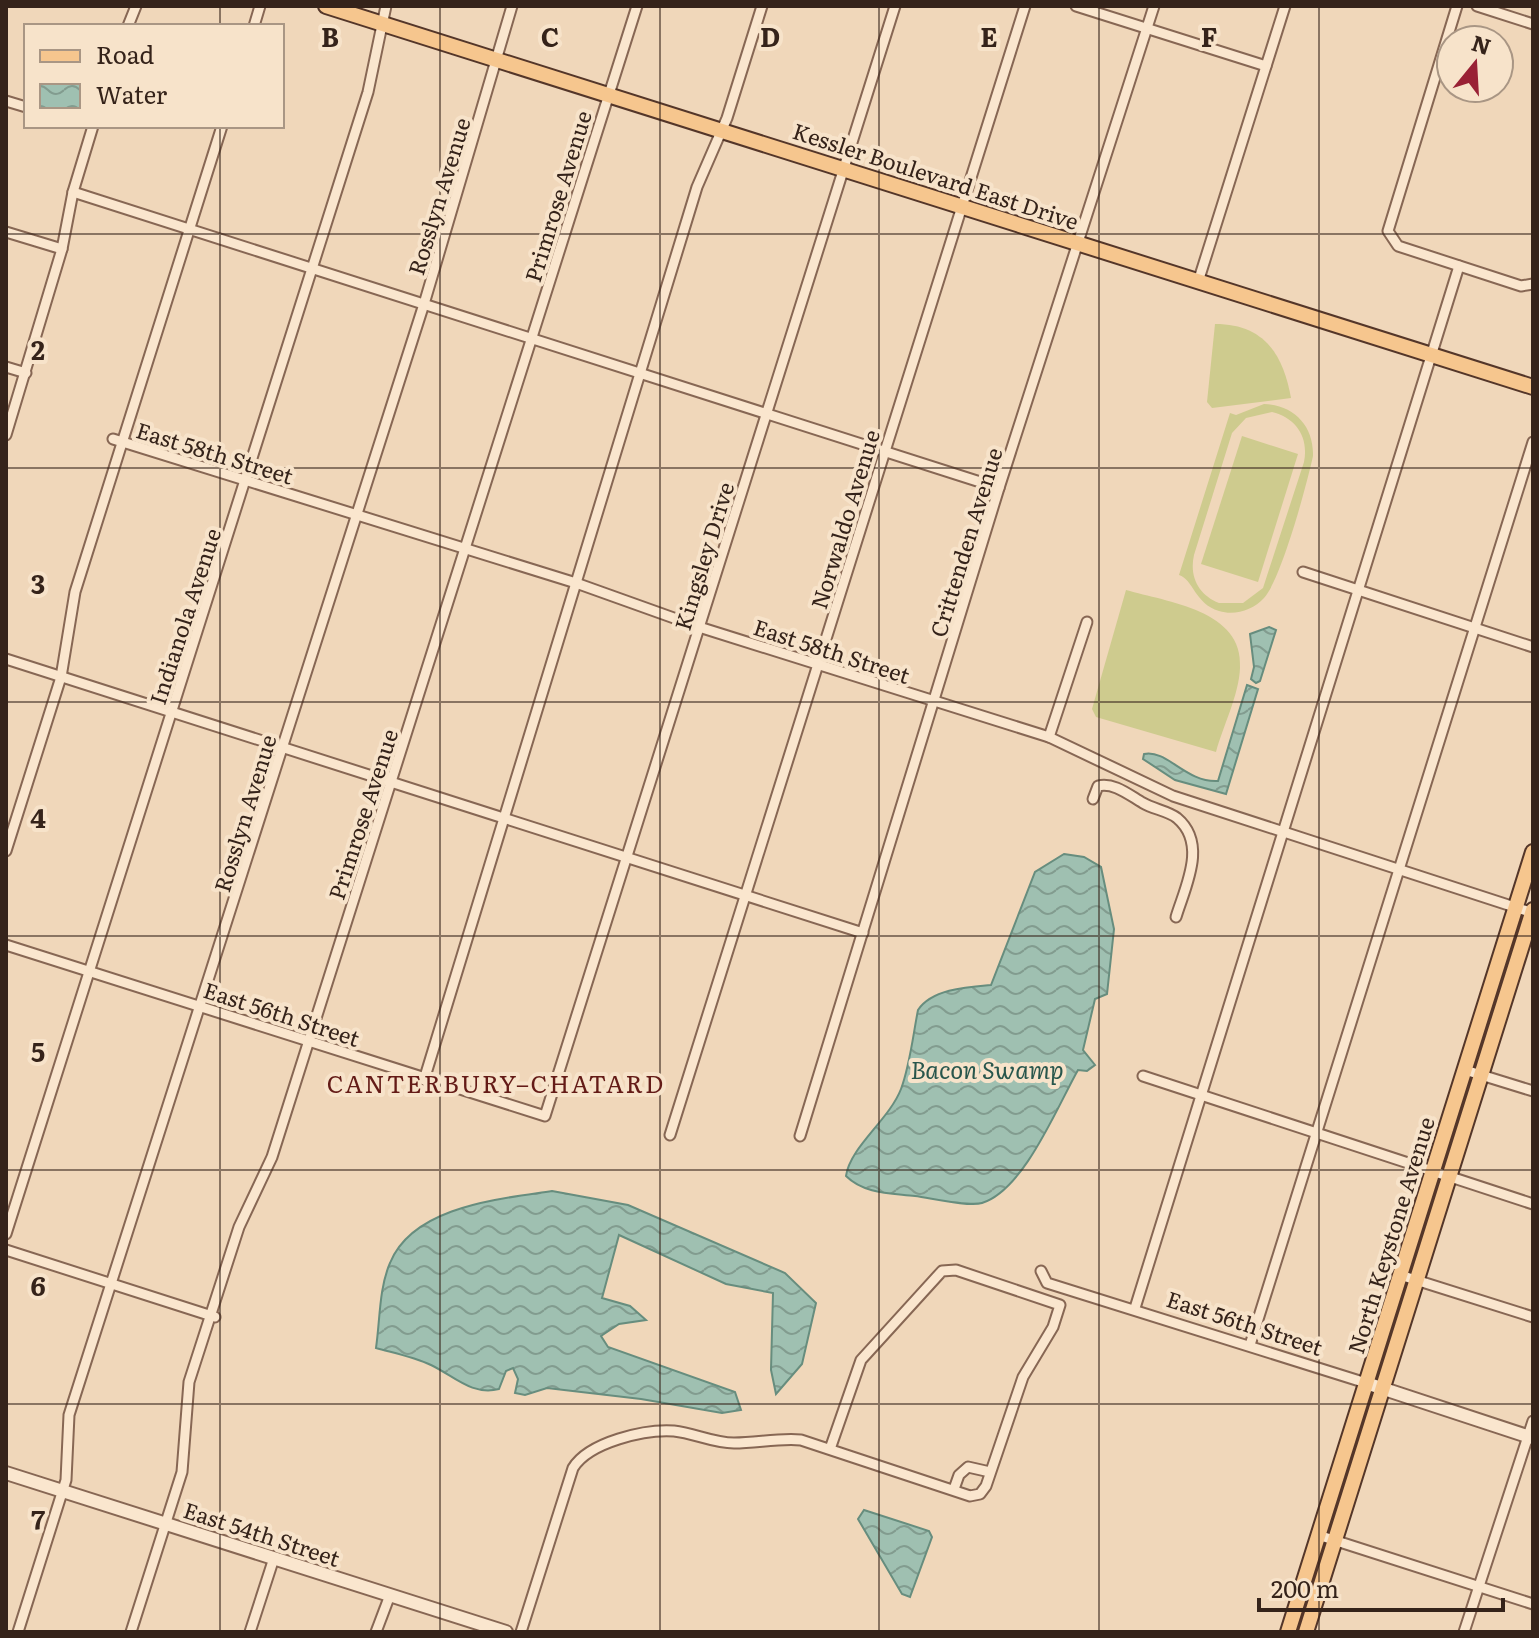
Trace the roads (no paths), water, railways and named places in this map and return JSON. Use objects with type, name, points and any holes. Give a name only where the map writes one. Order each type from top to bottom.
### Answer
[{"type":"main road","name":"Kessler Boulevard East Drive","points":[[326,6],[1533,387]]},
{"type":"main road","name":"North Keystone Avenue","points":[[1288,1632],[1533,852]]},
{"type":"main road","name":"North Keystone Avenue","points":[[1306,1632],[1533,912]]},
{"type":"street","name":"Indianola Avenue","points":[[6,1234],[369,88],[380,23],[386,6]]},
{"type":"street","name":"Rosslyn Avenue","points":[[18,1632],[63,1491],[67,1420],[424,304],[481,120],[512,6]]},
{"type":"street","name":"Primrose Avenue","points":[[131,1632],[183,1465],[186,1394],[239,1227],[272,1157],[637,6]]},
{"type":"street","points":[[424,1080],[507,819],[697,187],[722,131],[762,6]]},
{"type":"street","name":"Kingsley Drive","points":[[545,1116],[895,6]]},
{"type":"street","name":"Norwaldo Avenue","points":[[670,1135],[1025,6]]},
{"type":"street","points":[[1076,6],[1266,66]]},
{"type":"street","name":"Crittenden Avenue","points":[[800,1136],[936,702],[999,488],[1154,6]]},
{"type":"street","points":[[1198,282],[1285,6]]},
{"type":"street","points":[[1457,6],[1389,221],[1390,237],[1398,246],[1521,286],[1533,284]]},
{"type":"street","points":[[1477,6],[1533,24]]},
{"type":"street","points":[[6,435],[62,249],[73,192],[91,128]]},
{"type":"street","points":[[6,851],[61,677],[75,592],[118,441],[221,128]]},
{"type":"street","points":[[73,192],[885,449],[999,488]]},
{"type":"street","points":[[6,232],[62,249]]},
{"type":"street","points":[[1135,1308],[1459,266]]},
{"type":"street","points":[[6,367],[26,373]]},
{"type":"street","name":"East 58th Street","points":[[118,441],[576,583],[699,627],[1049,737],[1173,796],[1533,912]]},
{"type":"street","points":[[1250,1345],[1533,442]]},
{"type":"street","points":[[1303,572],[1533,647]]},
{"type":"street","points":[[1049,737],[1087,622]]},
{"type":"street","points":[[6,659],[863,933]]},
{"type":"street","points":[[1093,799],[1098,786],[1107,785],[1166,813],[1183,825],[1193,852],[1176,917]]},
{"type":"street","points":[[1166,813],[1173,796]]},
{"type":"street","name":"East 56th Street","points":[[6,945],[545,1116]]},
{"type":"street","points":[[1465,1070],[1533,1091]]},
{"type":"street","points":[[1143,1076],[1199,1097],[1533,1204]]},
{"type":"street","points":[[6,1250],[213,1316]]},
{"type":"street","points":[[521,1632],[572,1470],[591,1451],[665,1431],[731,1443],[789,1438],[977,1495],[985,1489],[1023,1377],[1050,1332],[1060,1305],[956,1270],[942,1271],[861,1360],[830,1449]]},
{"type":"street","name":"East 56th Street","points":[[1041,1271],[1047,1283],[1135,1308],[1530,1437]]},
{"type":"street","points":[[1400,1275],[1533,1317]]},
{"type":"street","points":[[1464,1632],[1533,1421]]},
{"type":"street","points":[[954,1489],[959,1475],[968,1467],[990,1472]]},
{"type":"street","name":"East 54th Street","points":[[6,1473],[498,1631]]},
{"type":"street","points":[[1318,1535],[1533,1604]]},
{"type":"street","points":[[250,1632],[274,1558]]},
{"type":"street","points":[[376,1632],[390,1595]]},
{"type":"water","points":[[1269,627],[1276,630],[1260,681],[1256,683],[1251,679],[1254,667],[1250,634]]},
{"type":"water","points":[[1247,685],[1258,689],[1226,794],[1175,780],[1143,759],[1144,754],[1161,756],[1196,777],[1218,781]]},
{"type":"water","name":"Bacon Swamp","points":[[1064,854],[1084,857],[1101,867],[1114,929],[1107,994],[1095,999],[1083,1050],[1095,1065],[1087,1071],[1078,1070],[1025,1165],[1012,1182],[982,1203],[959,1203],[878,1192],[853,1182],[846,1176],[849,1165],[901,1089],[918,1010],[941,993],[991,985],[1035,872]]},
{"type":"water","points":[[552,1191],[628,1205],[785,1273],[816,1303],[802,1364],[776,1394],[771,1370],[773,1293],[726,1284],[619,1235],[602,1298],[630,1306],[646,1320],[619,1324],[601,1336],[608,1347],[735,1392],[741,1410],[722,1413],[641,1399],[547,1388],[525,1395],[515,1393],[518,1379],[513,1368],[506,1371],[499,1389],[480,1390],[424,1362],[376,1348],[386,1273],[401,1244],[438,1217],[460,1209]]},
{"type":"water","points":[[864,1510],[929,1531],[932,1537],[910,1597],[902,1594],[858,1519]]},
{"type":"district","name":"CANTERBURY–CHATARD","points":[[496,1082]]}]
